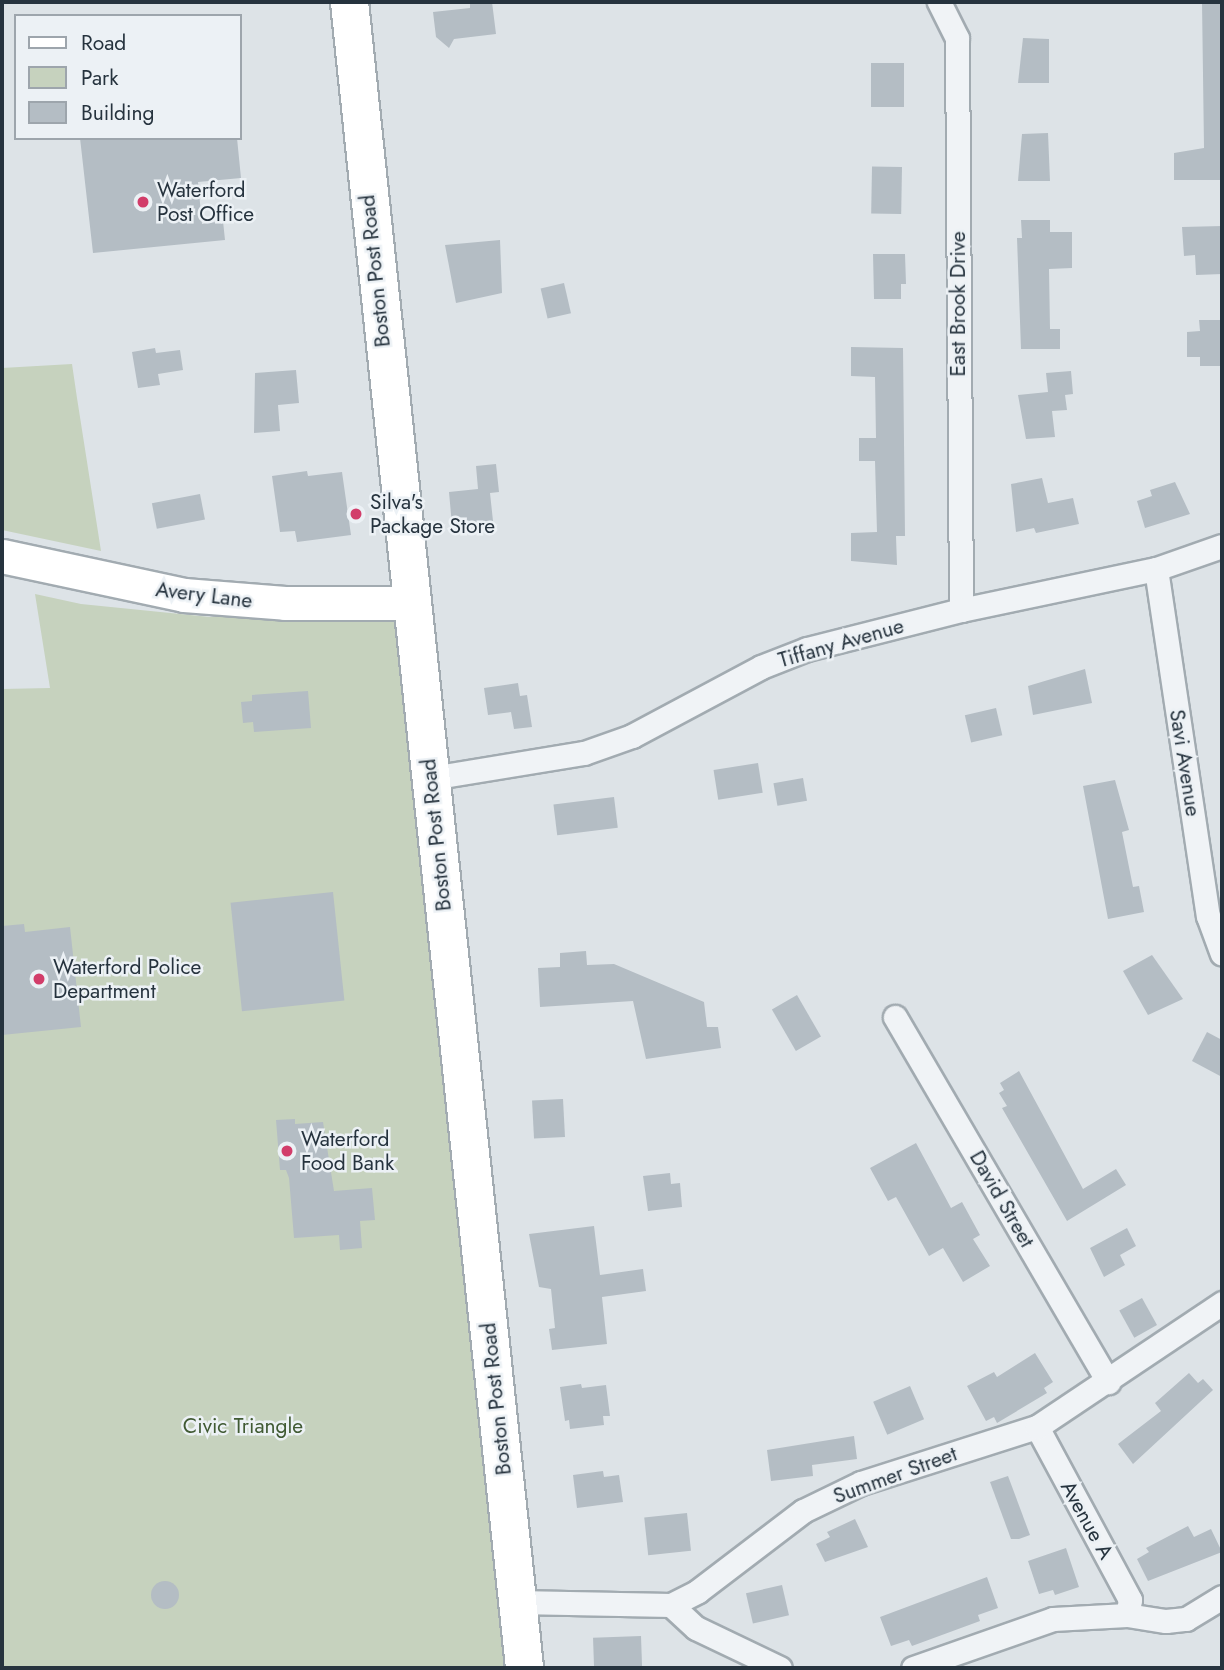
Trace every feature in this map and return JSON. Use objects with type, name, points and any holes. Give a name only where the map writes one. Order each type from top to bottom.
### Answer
[{"type":"main road","name":"Boston Post Road","points":[[349,2],[410,603],[431,778],[524,1668]]},
{"type":"street","name":"East Brook Drive","points":[[939,2],[957,38],[961,610]]},
{"type":"street","name":"Tiffany Avenue","points":[[431,778],[584,752],[632,736],[761,667],[807,649],[961,610],[1156,569],[1222,546]]},
{"type":"street","name":"Avery Lane","points":[[2,556],[184,595],[285,603],[410,603]]},
{"type":"street","name":"Savi Avenue","points":[[1156,569],[1208,916],[1222,954]]},
{"type":"street","name":"David Street","points":[[895,1017],[1108,1381]]},
{"type":"street","name":"Summer Street","points":[[517,1602],[671,1605],[698,1591],[803,1511],[861,1483],[1037,1427],[1222,1304]]},
{"type":"street","name":"Avenue A","points":[[1037,1427],[1130,1600],[1127,1615]]},
{"type":"street","points":[[913,1668],[1053,1619],[1127,1615],[1166,1621],[1186,1619],[1222,1597]]},
{"type":"street","points":[[671,1605],[696,1628],[780,1668]]},
{"type":"green space","points":[[72,364],[101,551],[2,530],[2,368]]},
{"type":"green space","name":"Civic Triangle","points":[[35,594],[81,604],[210,617],[410,603],[508,1668],[2,1668],[2,689],[50,688]]},
{"type":"building","points":[[470,2],[492,2],[496,34],[454,39],[449,48],[436,37],[433,12],[470,8]]},
{"type":"building","points":[[1202,2],[1222,2],[1222,180],[1174,180],[1174,153],[1204,148]]},
{"type":"building","points":[[1023,38],[1049,39],[1049,83],[1018,83]]},
{"type":"building","points":[[871,63],[904,63],[904,107],[871,107]]},
{"type":"building","points":[[1048,133],[1050,181],[1018,181],[1022,134]]},
{"type":"building","name":"Waterford Post Office","points":[[80,140],[237,140],[241,178],[198,182],[202,224],[223,221],[225,240],[93,253]]},
{"type":"building","points":[[872,166],[902,167],[901,214],[871,213]]},
{"type":"building","points":[[1021,220],[1050,220],[1050,232],[1072,232],[1072,268],[1049,269],[1050,329],[1060,329],[1060,349],[1021,349],[1017,238],[1022,238]]},
{"type":"building","points":[[1222,226],[1222,274],[1196,275],[1195,255],[1184,256],[1182,227]]},
{"type":"building","points":[[500,240],[502,293],[456,303],[445,245]]},
{"type":"building","points":[[873,254],[905,254],[906,284],[901,284],[901,299],[874,299]]},
{"type":"building","points":[[564,283],[571,313],[548,319],[541,288]]},
{"type":"building","points":[[1199,320],[1222,320],[1222,366],[1200,366],[1200,357],[1187,357],[1187,332],[1200,331]]},
{"type":"building","points":[[851,347],[903,348],[905,536],[896,536],[897,565],[851,561],[851,533],[877,532],[875,461],[859,461],[859,438],[876,438],[875,377],[851,376]]},
{"type":"building","points":[[155,348],[156,353],[180,350],[183,370],[158,374],[160,385],[138,388],[132,352]]},
{"type":"building","points":[[296,370],[299,403],[278,405],[280,431],[254,433],[255,373]]},
{"type":"building","points":[[1071,371],[1073,394],[1065,395],[1067,410],[1052,411],[1055,437],[1026,439],[1018,395],[1048,392],[1046,373]]},
{"type":"building","points":[[496,464],[499,492],[490,493],[493,521],[452,525],[449,492],[478,489],[476,466]]},
{"type":"building","points":[[307,471],[308,476],[342,472],[351,535],[297,542],[295,531],[280,532],[272,476]]},
{"type":"building","points":[[1042,478],[1048,503],[1073,498],[1079,524],[1036,533],[1034,528],[1016,532],[1011,484]]},
{"type":"building","points":[[1175,482],[1190,514],[1145,528],[1137,501],[1152,496],[1150,490]]},
{"type":"building","points":[[200,494],[205,520],[157,529],[152,503]]},
{"type":"building","points":[[1085,669],[1092,703],[1033,715],[1028,686]]},
{"type":"building","points":[[518,683],[520,696],[527,695],[532,727],[514,729],[511,712],[488,715],[484,688]]},
{"type":"building","points":[[308,691],[311,728],[254,732],[253,722],[243,723],[241,702],[252,701],[252,695]]},
{"type":"building","points":[[996,708],[1002,735],[971,742],[965,715]]},
{"type":"building","points":[[758,763],[763,793],[718,800],[714,770]]},
{"type":"building","points":[[803,778],[807,801],[777,806],[773,783]]},
{"type":"building","points":[[1115,780],[1129,830],[1122,832],[1133,887],[1139,886],[1144,912],[1108,919],[1083,786]]},
{"type":"building","points":[[614,797],[618,828],[557,835],[553,804]]},
{"type":"building","points":[[333,892],[344,1000],[242,1011],[231,903]]},
{"type":"building","name":"Waterford Police Department","points":[[24,924],[25,932],[70,927],[81,1027],[2,1035],[2,926]]},
{"type":"building","points":[[586,951],[587,965],[614,964],[704,1002],[707,1027],[718,1027],[721,1048],[646,1059],[633,1001],[540,1007],[538,968],[560,967],[560,953]]},
{"type":"building","points":[[1152,955],[1183,999],[1148,1015],[1123,971]]},
{"type":"building","points":[[797,995],[821,1037],[796,1051],[772,1010]]},
{"type":"building","points":[[1207,1032],[1222,1040],[1222,1077],[1192,1061]]},
{"type":"building","points":[[1019,1071],[1083,1189],[1116,1169],[1126,1185],[1067,1221],[1002,1108],[1007,1106],[999,1093],[1004,1090],[1000,1083]]},
{"type":"building","points":[[563,1099],[565,1137],[534,1139],[532,1101]]},
{"type":"building","points":[[295,1119],[295,1124],[323,1122],[334,1191],[372,1188],[375,1220],[360,1221],[362,1248],[340,1250],[339,1235],[294,1238],[289,1178],[286,1170],[280,1170],[276,1120]]},
{"type":"building","points":[[916,1143],[951,1208],[962,1202],[980,1235],[973,1239],[990,1266],[963,1282],[943,1248],[929,1256],[896,1197],[888,1201],[870,1168]]},
{"type":"building","points":[[670,1173],[671,1184],[680,1183],[682,1207],[648,1211],[643,1176]]},
{"type":"building","points":[[594,1226],[600,1275],[643,1269],[646,1291],[602,1297],[607,1344],[552,1350],[549,1329],[555,1328],[551,1289],[539,1287],[529,1234]]},
{"type":"building","points":[[1127,1228],[1136,1246],[1120,1255],[1125,1265],[1104,1277],[1090,1248]]},
{"type":"building","points":[[1142,1298],[1157,1325],[1134,1338],[1119,1311]]},
{"type":"building","points":[[1035,1353],[1053,1382],[1044,1388],[1047,1393],[997,1423],[994,1417],[986,1421],[967,1386],[994,1372],[997,1377]]},
{"type":"building","points":[[1189,1373],[1198,1383],[1203,1379],[1213,1390],[1133,1464],[1118,1444],[1161,1411],[1155,1403]]},
{"type":"building","points":[[581,1384],[582,1388],[606,1385],[610,1416],[603,1416],[604,1425],[570,1429],[569,1420],[565,1421],[560,1387]]},
{"type":"building","points":[[910,1386],[924,1419],[887,1435],[873,1402]]},
{"type":"building","points":[[854,1436],[857,1459],[812,1465],[813,1476],[771,1481],[767,1450]]},
{"type":"building","points":[[603,1471],[604,1477],[619,1475],[623,1502],[577,1508],[573,1475]]},
{"type":"building","points":[[1008,1476],[1030,1535],[1019,1539],[1011,1539],[990,1482]]},
{"type":"building","points":[[687,1513],[691,1551],[648,1555],[644,1517]]},
{"type":"building","points":[[855,1519],[868,1547],[825,1562],[816,1544],[830,1537],[827,1532]]},
{"type":"building","points":[[1188,1526],[1194,1537],[1211,1529],[1222,1552],[1148,1581],[1137,1559],[1149,1552],[1146,1548]]},
{"type":"building","points":[[1066,1548],[1079,1587],[1055,1595],[1053,1590],[1039,1594],[1028,1561]]},
{"type":"building","points":[[987,1577],[998,1608],[978,1615],[980,1621],[912,1646],[909,1640],[891,1646],[880,1617]]},
{"type":"building","points":[[165,1581],[175,1585],[179,1595],[175,1605],[165,1609],[155,1605],[151,1595],[155,1585]]},
{"type":"building","points":[[782,1585],[789,1615],[753,1624],[746,1593]]},
{"type":"building","points":[[641,1636],[642,1668],[594,1668],[593,1638]]},
{"type":"place","name":"Waterford Post Office","points":[[143,202]]},
{"type":"place","name":"Silva's Package Store","points":[[356,514]]},
{"type":"place","name":"Waterford Police Department","points":[[39,979]]},
{"type":"place","name":"Waterford Food Bank","points":[[287,1151]]}]
